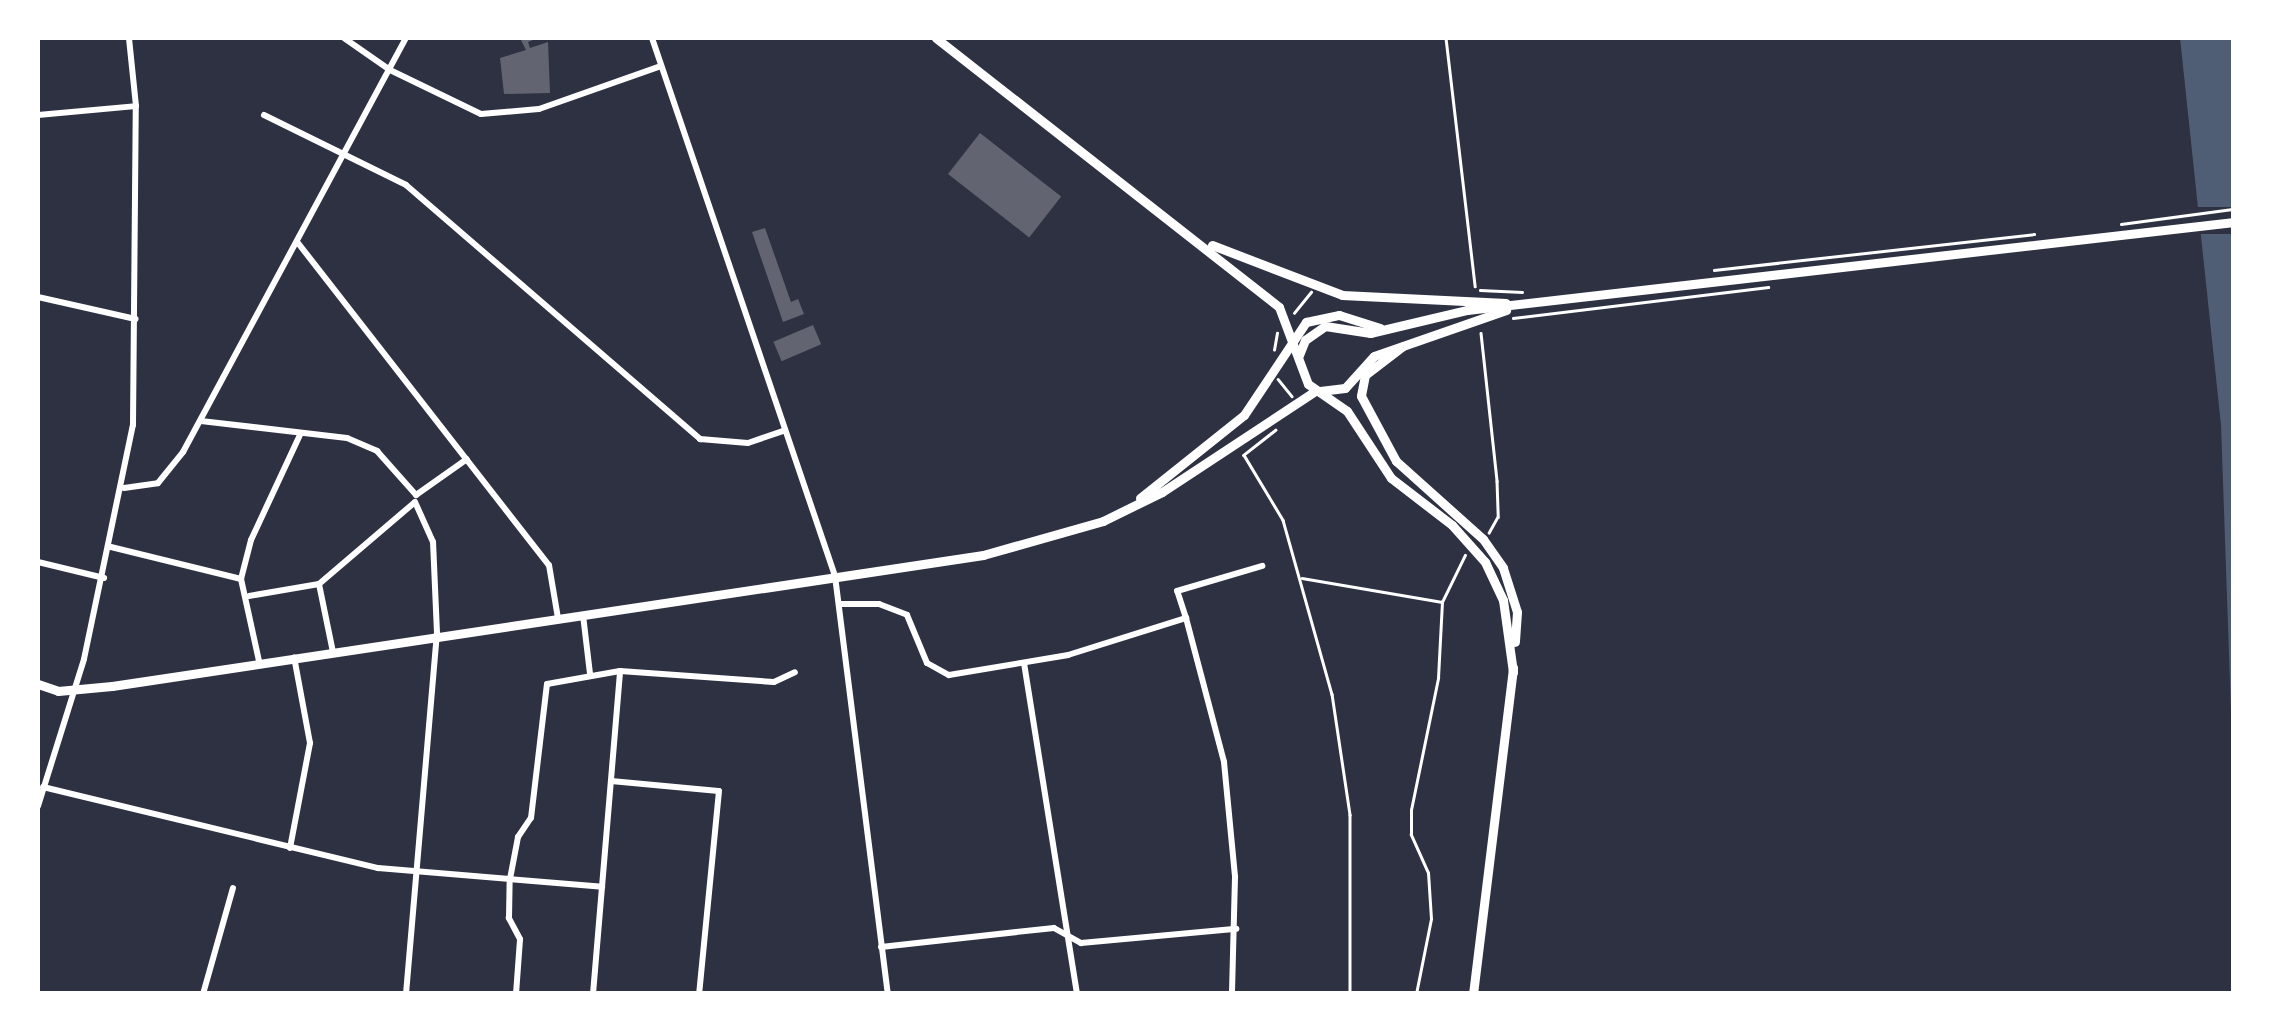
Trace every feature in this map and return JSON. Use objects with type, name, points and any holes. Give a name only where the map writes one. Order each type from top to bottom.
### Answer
[{"type":"main road","points":[[936,38],[1263,290],[1294,332],[1299,355],[1315,391],[1347,411],[1391,478],[1474,548],[1503,600],[1513,672]]},
{"type":"main road","points":[[1299,355],[1304,340],[1326,326],[1388,330],[1453,312],[2234,222]]},
{"type":"main road","points":[[1194,237],[1293,282],[1342,296],[1523,304]]},
{"type":"main road","points":[[38,684],[75,690],[835,576],[1047,540],[1130,506],[1198,471],[1315,391],[1345,388],[1374,356],[1523,304]]},
{"type":"main road","points":[[1130,506],[1244,414],[1273,377],[1294,332],[1316,317],[1339,314],[1388,330]]},
{"type":"main road","points":[[1403,346],[1365,374],[1361,396],[1396,461],[1484,540],[1502,568],[1517,612],[1473,994]]},
{"type":"street","points":[[38,806],[75,690],[104,578],[124,488],[136,390],[136,106],[129,38]]},
{"type":"street","points":[[344,38],[390,70],[481,114],[539,109],[658,67]]},
{"type":"street","points":[[124,488],[158,483],[201,421],[406,38]]},
{"type":"street","points":[[652,38],[658,67],[835,576],[888,994]]},
{"type":"street","points":[[38,115],[136,106]]},
{"type":"street","points":[[264,115],[406,185],[700,440],[748,444],[784,430]]},
{"type":"street","points":[[298,242],[549,564],[558,618]]},
{"type":"street","points":[[38,297],[136,319]]},
{"type":"street","points":[[201,421],[347,438],[378,451],[416,498],[432,542],[437,633],[406,994]]},
{"type":"street","points":[[258,662],[249,596],[241,579],[251,540],[301,432]]},
{"type":"street","points":[[249,596],[319,584],[467,458]]},
{"type":"street","points":[[111,547],[241,579]]},
{"type":"street","points":[[38,562],[104,578]]},
{"type":"street","points":[[1232,994],[1236,929],[1224,762],[1177,591],[1262,566]]},
{"type":"street","points":[[319,584],[332,652]]},
{"type":"street","points":[[840,604],[879,604],[907,615],[937,673],[1024,663],[1186,618]]},
{"type":"street","points":[[582,614],[590,674]]},
{"type":"street","points":[[290,848],[310,743],[294,657]]},
{"type":"street","points":[[1024,663],[1077,994]]},
{"type":"street","points":[[593,994],[620,671]]},
{"type":"street","points":[[516,994],[520,940],[509,918],[510,879],[515,845],[532,818],[543,692],[557,678],[620,671],[774,682],[795,672]]},
{"type":"street","points":[[611,781],[719,791],[699,994]]},
{"type":"street","points":[[43,787],[378,868],[602,887]]},
{"type":"street","points":[[203,994],[233,888]]},
{"type":"street","points":[[881,947],[1054,928],[1082,943],[1236,929]]},
{"type":"path","points":[[1446,38],[1475,286]]},
{"type":"path","points":[[2113,225],[2234,209]]},
{"type":"path","points":[[1708,271],[2042,233]]},
{"type":"path","points":[[1524,292],[1536,291]]},
{"type":"path","points":[[1502,320],[1546,314]]},
{"type":"path","points":[[1474,330],[1485,325]]},
{"type":"path","points":[[1480,333],[1498,517],[1484,540]]},
{"type":"path","points":[[1280,427],[1244,455],[1268,487],[1300,578],[1332,694],[1350,816],[1350,994]]},
{"type":"path","points":[[1416,994],[1431,918],[1428,874],[1411,835],[1411,810],[1438,678],[1442,602],[1462,557],[1474,548]]},
{"type":"path","points":[[1300,578],[1442,602]]},
{"type":"water","points":[[2180,38],[2233,38],[2233,769],[2221,425]]},
{"type":"pier","points":[[2193,207],[2233,207],[2233,234],[2193,234]]},
{"type":"building","points":[[520,38],[538,38],[528,42],[530,48],[548,42],[550,93],[504,94],[500,58],[526,50]]},
{"type":"building","points":[[980,133],[1061,196],[1029,237],[948,174]]},
{"type":"building","points":[[765,228],[791,302],[798,299],[804,314],[783,322],[752,232]]},
{"type":"building","points":[[813,325],[821,344],[782,361],[773,342]]}]
